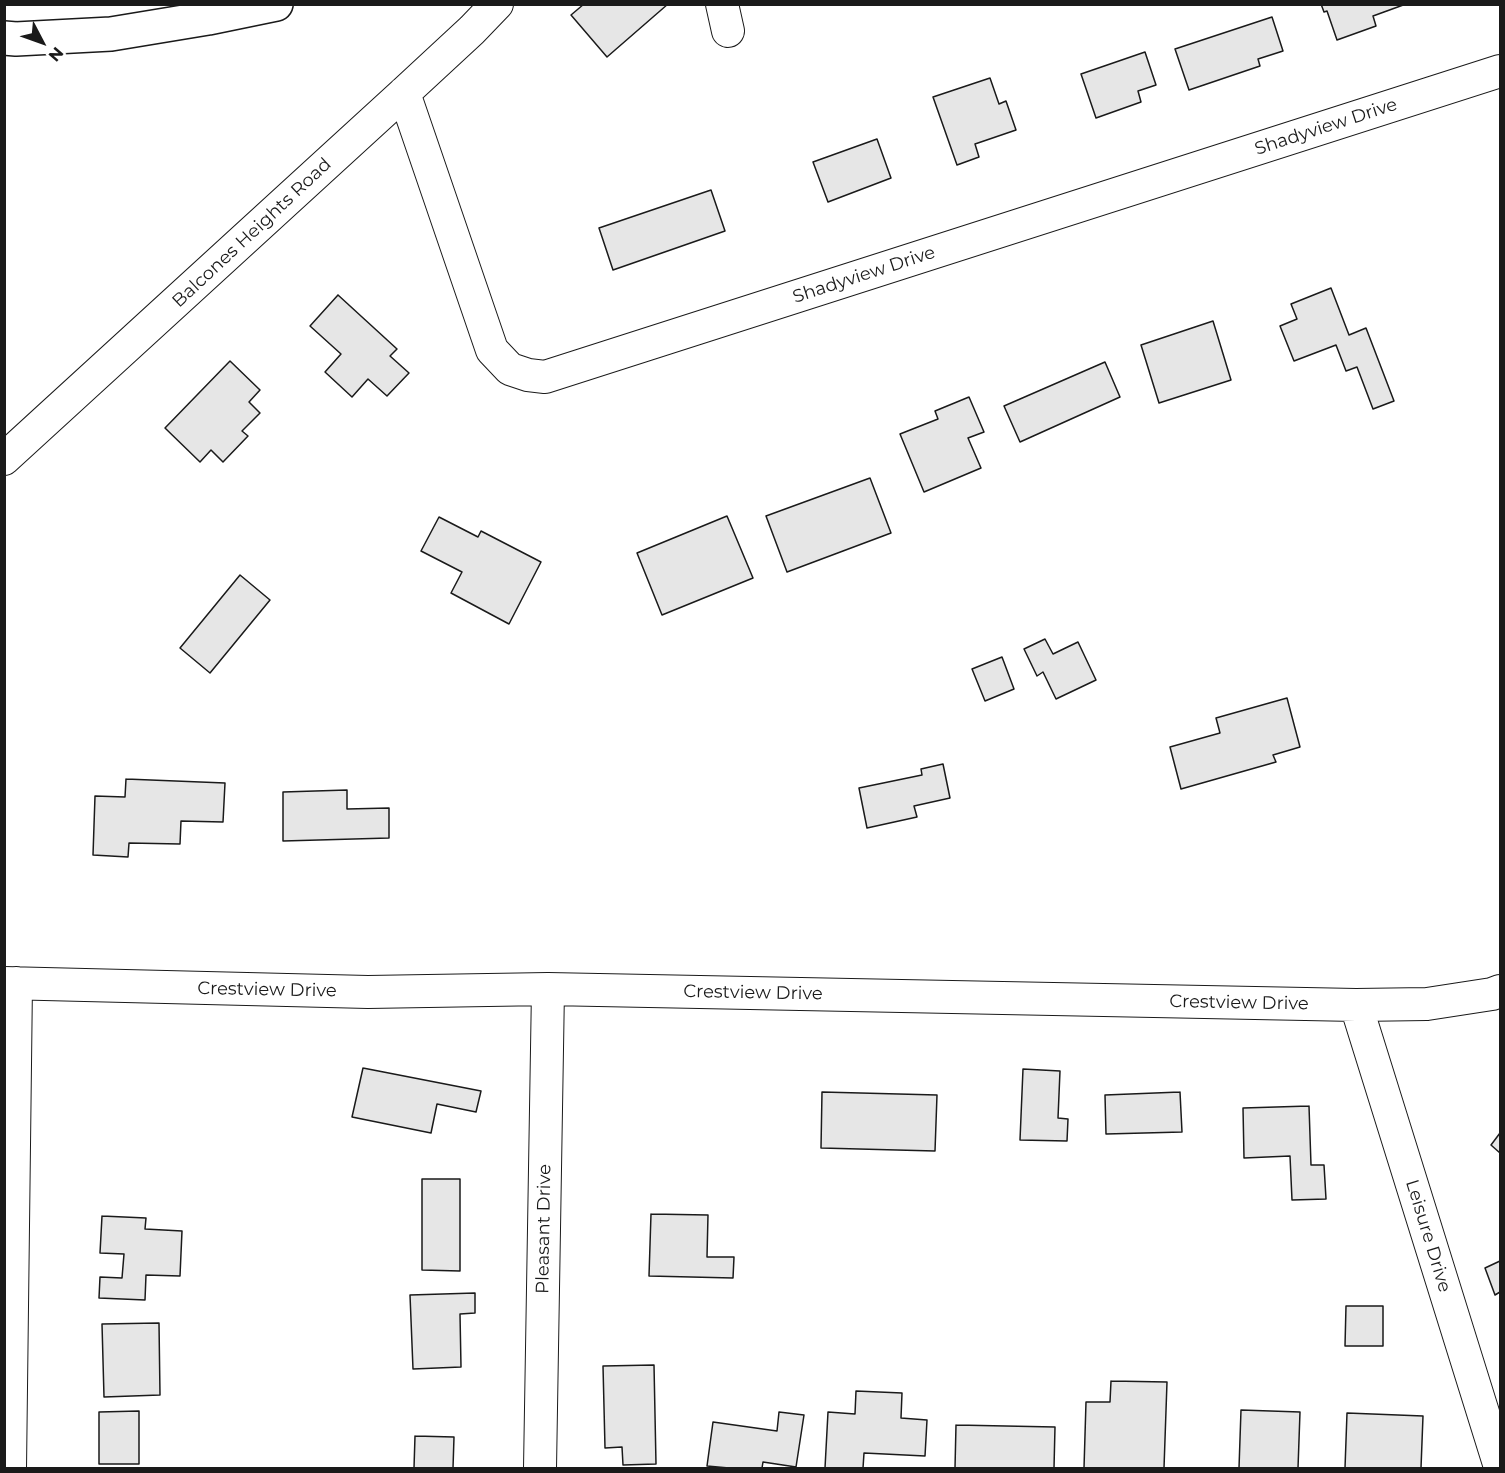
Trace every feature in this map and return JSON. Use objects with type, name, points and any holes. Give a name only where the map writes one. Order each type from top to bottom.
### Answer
[{"type":"main road","points":[[4,38],[111,34],[235,8],[276,4]]},
{"type":"street","name":"Balcones Heights Road","points":[[4,459],[404,93],[497,4]]},
{"type":"street","name":"Shadyview Drive","points":[[404,93],[492,350],[510,369],[528,375],[545,377],[1500,71]]},
{"type":"street","name":"Crestview Drive","points":[[10,983],[369,992],[548,989],[1356,1005],[1427,1004],[1500,991]]},
{"type":"street","points":[[10,983],[10,1468]]},
{"type":"street","name":"Pleasant Drive","points":[[540,1468],[548,989]]},
{"type":"street","name":"Leisure Drive","points":[[1356,1005],[1500,1467]]},
{"type":"building","points":[[584,4],[668,4],[607,57],[571,15]]},
{"type":"building","points":[[1321,4],[1406,4],[1373,16],[1376,26],[1337,40],[1327,11],[1324,12]]},
{"type":"building","points":[[1272,17],[1283,51],[1258,59],[1260,66],[1189,90],[1175,49]]},
{"type":"building","points":[[1145,52],[1156,85],[1138,91],[1141,102],[1096,118],[1081,74]]},
{"type":"building","points":[[990,78],[999,104],[1006,101],[1016,130],[975,144],[979,157],[957,165],[933,97]]},
{"type":"building","points":[[877,139],[891,178],[828,202],[813,162]]},
{"type":"building","points":[[711,190],[725,231],[613,270],[599,228]]},
{"type":"building","points":[[1331,288],[1349,335],[1366,328],[1394,401],[1373,409],[1357,367],[1346,371],[1336,345],[1294,361],[1280,326],[1297,319],[1291,304]]},
{"type":"building","points":[[338,295],[397,349],[390,356],[409,373],[387,396],[368,379],[352,397],[325,372],[341,354],[310,326]]},
{"type":"building","points":[[1213,321],[1231,380],[1159,403],[1141,345]]},
{"type":"building","points":[[230,361],[260,390],[249,402],[260,413],[242,431],[248,436],[223,462],[211,450],[200,462],[165,428]]},
{"type":"building","points":[[1105,362],[1120,397],[1020,442],[1004,406]]},
{"type":"building","points":[[969,397],[984,432],[968,438],[981,468],[924,492],[900,434],[938,419],[935,411]]},
{"type":"building","points":[[870,478],[891,533],[787,572],[766,516]]},
{"type":"building","points":[[727,516],[753,578],[662,615],[637,553]]},
{"type":"building","points":[[439,517],[478,537],[481,531],[541,562],[509,624],[451,593],[462,572],[421,551]]},
{"type":"building","points":[[240,575],[270,600],[210,673],[180,648]]},
{"type":"building","points":[[1045,639],[1053,654],[1078,642],[1096,680],[1056,699],[1043,672],[1037,676],[1024,649]]},
{"type":"building","points":[[1002,657],[1014,689],[985,701],[972,669]]},
{"type":"building","points":[[1287,698],[1300,747],[1273,755],[1276,762],[1181,789],[1170,747],[1220,733],[1216,718]]},
{"type":"building","points":[[943,764],[950,798],[914,806],[917,817],[867,828],[859,788],[922,775],[921,769]]},
{"type":"building","points":[[126,779],[225,783],[223,822],[181,821],[180,844],[129,843],[128,857],[93,855],[95,796],[125,797]]},
{"type":"building","points":[[347,790],[347,809],[389,808],[389,838],[283,841],[283,792]]},
{"type":"building","points":[[363,1068],[481,1091],[476,1112],[437,1104],[431,1133],[352,1117]]},
{"type":"building","points":[[1023,1069],[1060,1071],[1058,1118],[1068,1119],[1067,1141],[1020,1140]]},
{"type":"building","points":[[822,1092],[937,1095],[935,1151],[821,1148]]},
{"type":"building","points":[[1180,1092],[1182,1132],[1106,1134],[1105,1095]]},
{"type":"building","points":[[1309,1106],[1311,1165],[1324,1165],[1326,1199],[1292,1200],[1290,1156],[1244,1158],[1243,1108]]},
{"type":"building","points":[[1500,1133],[1500,1153],[1491,1145]]},
{"type":"building","points":[[422,1179],[460,1179],[460,1271],[422,1270]]},
{"type":"building","points":[[651,1214],[708,1215],[707,1257],[734,1257],[733,1278],[649,1276]]},
{"type":"building","points":[[102,1216],[146,1218],[145,1229],[182,1231],[180,1276],[146,1275],[145,1300],[99,1298],[100,1277],[122,1278],[124,1254],[100,1253]]},
{"type":"building","points":[[1500,1261],[1500,1292],[1495,1295],[1485,1268]]},
{"type":"building","points":[[475,1293],[475,1313],[460,1314],[461,1367],[413,1369],[410,1295]]},
{"type":"building","points":[[1346,1306],[1383,1306],[1383,1346],[1345,1346]]},
{"type":"building","points":[[159,1323],[160,1395],[104,1397],[102,1324]]},
{"type":"building","points":[[654,1365],[656,1464],[623,1465],[622,1447],[605,1448],[603,1366]]},
{"type":"building","points":[[1111,1381],[1167,1382],[1164,1468],[1084,1468],[1086,1402],[1110,1402]]},
{"type":"building","points":[[856,1391],[902,1393],[901,1418],[927,1420],[925,1456],[864,1453],[863,1468],[825,1468],[828,1412],[855,1414]]},
{"type":"building","points":[[1241,1410],[1300,1412],[1298,1468],[1239,1468]]},
{"type":"building","points":[[139,1411],[139,1464],[99,1464],[99,1412]]},
{"type":"building","points":[[779,1412],[804,1415],[796,1467],[763,1462],[762,1468],[707,1466],[713,1422],[777,1431]]},
{"type":"building","points":[[1347,1413],[1423,1416],[1421,1468],[1345,1468]]},
{"type":"building","points":[[956,1425],[1055,1427],[1054,1468],[955,1468]]},
{"type":"building","points":[[415,1436],[454,1437],[453,1468],[414,1468]]}]
